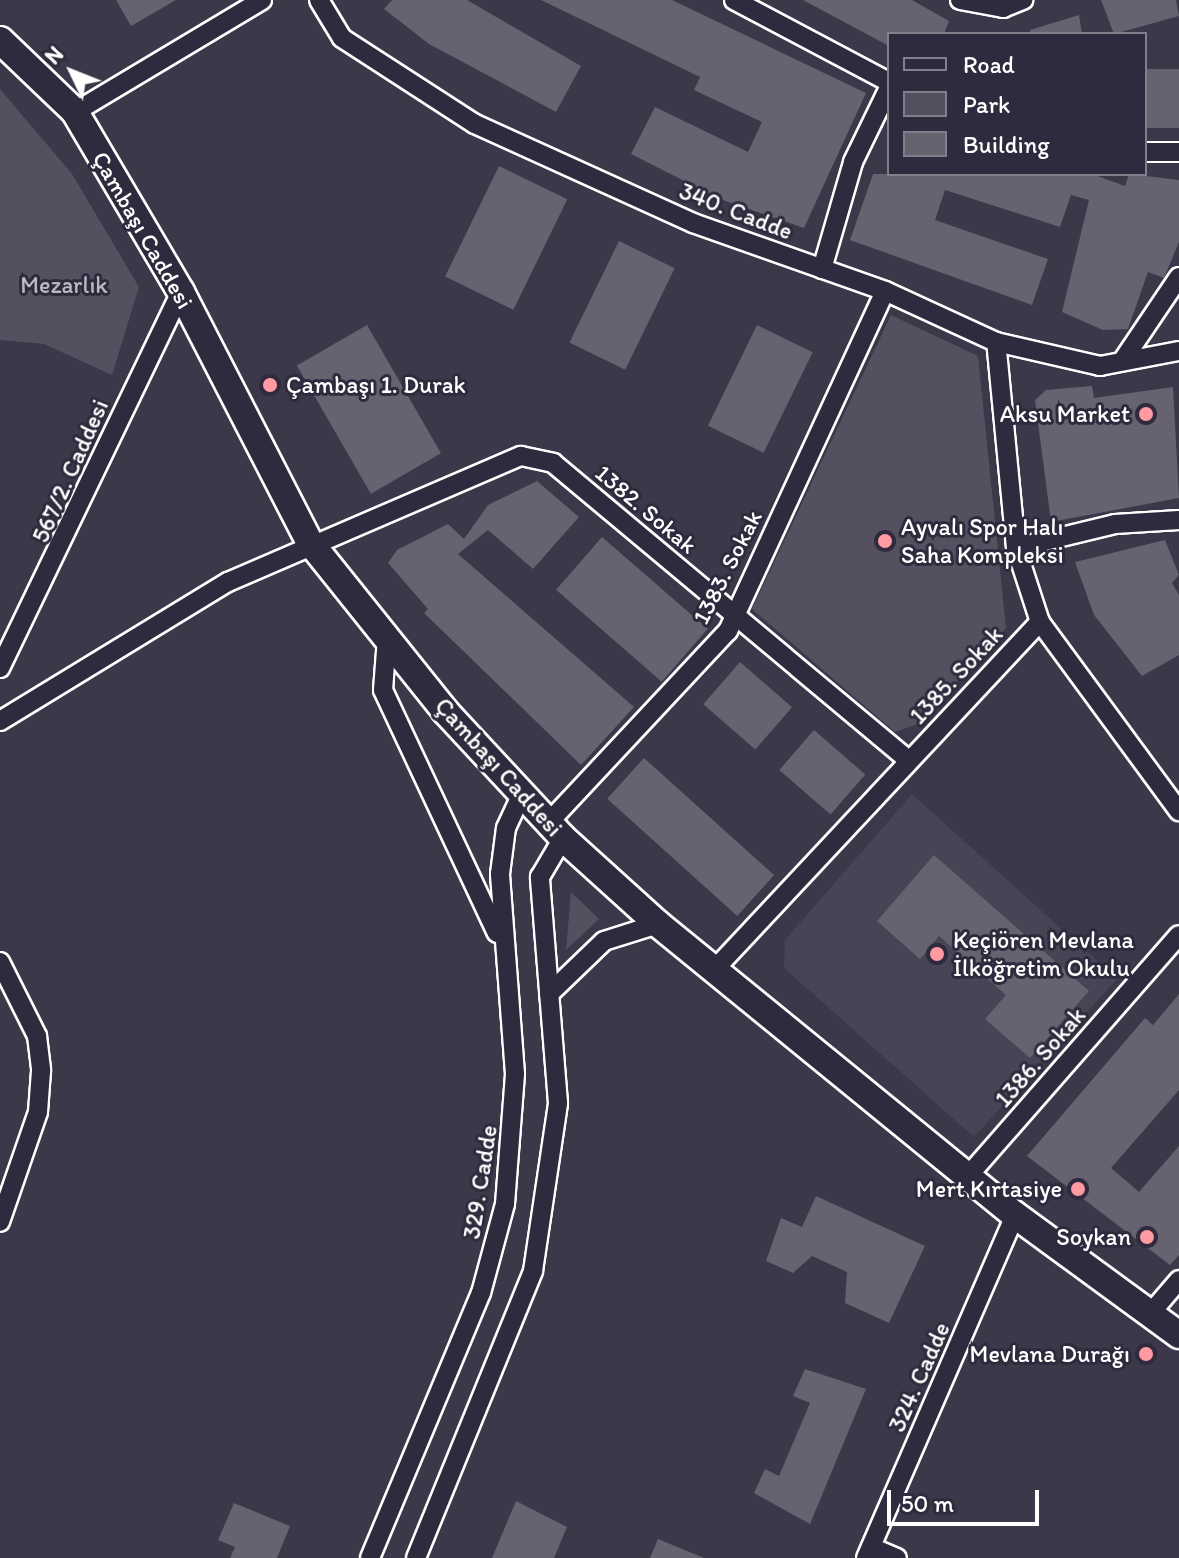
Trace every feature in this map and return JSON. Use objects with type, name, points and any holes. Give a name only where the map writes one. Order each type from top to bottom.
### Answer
[{"type":"main road","name":"Çambaşı Caddesi","points":[[0,40],[75,112],[181,292],[309,541],[387,638],[522,794],[556,830],[658,924],[1015,1215],[1179,1335]]},
{"type":"street","points":[[75,112],[262,0]]},
{"type":"street","name":"340. Cadde","points":[[319,0],[342,38],[475,124],[693,223],[885,291],[996,342],[1100,366],[1179,351]]},
{"type":"street","points":[[734,0],[887,84]]},
{"type":"street","points":[[960,0],[1003,8],[1023,0]]},
{"type":"street","points":[[822,269],[853,162],[887,89]]},
{"type":"street","points":[[1147,152],[1179,152]]},
{"type":"street","points":[[1123,360],[1179,277]]},
{"type":"street","name":"1383. Sokak","points":[[556,830],[735,614],[885,291]]},
{"type":"street","name":"567/2. Caddesi","points":[[0,668],[181,292]]},
{"type":"street","name":"1385. Sokak","points":[[714,970],[1040,622],[1016,548],[996,342]]},
{"type":"street","name":"1382. Sokak","points":[[0,721],[309,541],[521,456],[553,463],[908,760]]},
{"type":"street","points":[[1016,548],[1115,524],[1179,520]]},
{"type":"street","points":[[1040,622],[1178,806]]},
{"type":"street","points":[[387,638],[383,690],[503,946]]},
{"type":"street","name":"329. Cadde","points":[[370,1558],[481,1293],[500,1227],[515,1118],[503,946],[502,847],[522,794]]},
{"type":"street","points":[[416,1558],[533,1271],[558,1103],[540,877],[556,830]]},
{"type":"street","points":[[549,994],[585,953],[658,924]]},
{"type":"street","name":"1386. Sokak","points":[[968,1176],[1179,935]]},
{"type":"street","points":[[0,962],[37,1036],[41,1071],[38,1112],[0,1222]]},
{"type":"street","name":"324. Cadde","points":[[869,1552],[1015,1215]]},
{"type":"street","points":[[1149,1315],[1179,1280]]},
{"type":"street","points":[[869,1552],[897,1558]]},
{"type":"shaded area","name":"Keçiören Mevlana İlköğretim Okulu","points":[[912,794],[1117,979],[974,1137],[784,968],[785,940]]},
{"type":"green space","name":"Mezarlık","points":[[0,89],[72,174],[139,287],[112,375],[44,344],[0,340]]},
{"type":"green space","points":[[891,315],[978,356],[1006,628],[918,724],[895,732],[752,609]]},
{"type":"green space","points":[[571,892],[599,919],[566,950]]},
{"type":"building","points":[[116,0],[176,0],[131,26]]},
{"type":"building","points":[[392,0],[467,0],[581,66],[556,112],[429,44],[384,9]]},
{"type":"building","points":[[541,0],[672,0],[866,93],[804,228],[720,199],[631,154],[655,107],[748,152],[762,122],[694,90],[700,77]]},
{"type":"building","points":[[803,0],[912,0],[949,21],[945,32],[887,32],[887,45]]},
{"type":"building","points":[[1101,0],[1176,0],[1179,16],[1113,32]]},
{"type":"building","points":[[1079,15],[1082,32],[1030,32]]},
{"type":"building","points":[[1147,69],[1179,69],[1179,128],[1147,128]]},
{"type":"building","points":[[499,166],[567,199],[513,310],[445,277]]},
{"type":"building","points":[[873,174],[1098,176],[1125,186],[1128,176],[1179,180],[1179,242],[1164,278],[1148,272],[1128,329],[1103,330],[1062,312],[1089,200],[1071,195],[1060,227],[945,190],[935,220],[1048,259],[1032,305],[850,240]]},
{"type":"building","points":[[619,241],[675,268],[625,370],[569,343]]},
{"type":"building","points":[[367,325],[441,453],[371,494],[297,366]]},
{"type":"building","points":[[757,325],[813,352],[764,453],[708,426]]},
{"type":"building","points":[[1092,386],[1094,398],[1173,387],[1179,498],[1051,522],[1035,400],[1046,390]]},
{"type":"building","points":[[537,481],[579,517],[533,569],[488,530],[458,554],[634,707],[581,765],[424,613],[428,609],[388,563],[397,550],[448,524],[464,539],[488,505]]},
{"type":"building","points":[[602,537],[708,629],[662,682],[556,590]]},
{"type":"building","points":[[1165,540],[1179,575],[1172,583],[1179,595],[1179,655],[1142,676],[1094,615],[1075,562]]},
{"type":"building","points":[[740,662],[792,707],[755,750],[703,704]]},
{"type":"building","points":[[814,730],[865,775],[831,815],[779,770]]},
{"type":"building","points":[[644,758],[774,875],[737,916],[607,799]]},
{"type":"building","points":[[934,855],[1089,991],[1030,1058],[985,1019],[1006,995],[939,936],[920,959],[877,921]]},
{"type":"building","points":[[1179,994],[1179,1090],[1111,1168],[1139,1192],[1179,1146],[1179,1255],[1170,1265],[1027,1156],[1145,1018],[1153,1025]]},
{"type":"building","points":[[816,1196],[925,1246],[889,1323],[845,1303],[847,1272],[812,1256],[793,1273],[766,1261],[781,1218],[802,1227]]},
{"type":"building","points":[[805,1369],[866,1389],[810,1524],[754,1493],[765,1469],[779,1476],[810,1403],[793,1396]]},
{"type":"building","points":[[516,1501],[567,1527],[554,1558],[492,1558]]},
{"type":"building","points":[[234,1503],[290,1526],[277,1558],[230,1558],[235,1547],[218,1540]]},
{"type":"building","points":[[658,1539],[704,1558],[650,1558]]},
{"type":"place","name":"Çambaşı 1. Durak","points":[[270,385]]},
{"type":"place","name":"Aksu Market","points":[[1146,414]]},
{"type":"place","name":"Ayvalı Spor Halı Saha Kompleksi","points":[[885,541]]},
{"type":"place","name":"Keçiören Mevlana İlköğretim Okulu","points":[[937,954]]},
{"type":"place","name":"Mert Kırtasiye","points":[[1078,1189]]},
{"type":"place","name":"Soykan","points":[[1147,1237]]},
{"type":"place","name":"Mevlana Durağı","points":[[1146,1354]]}]
